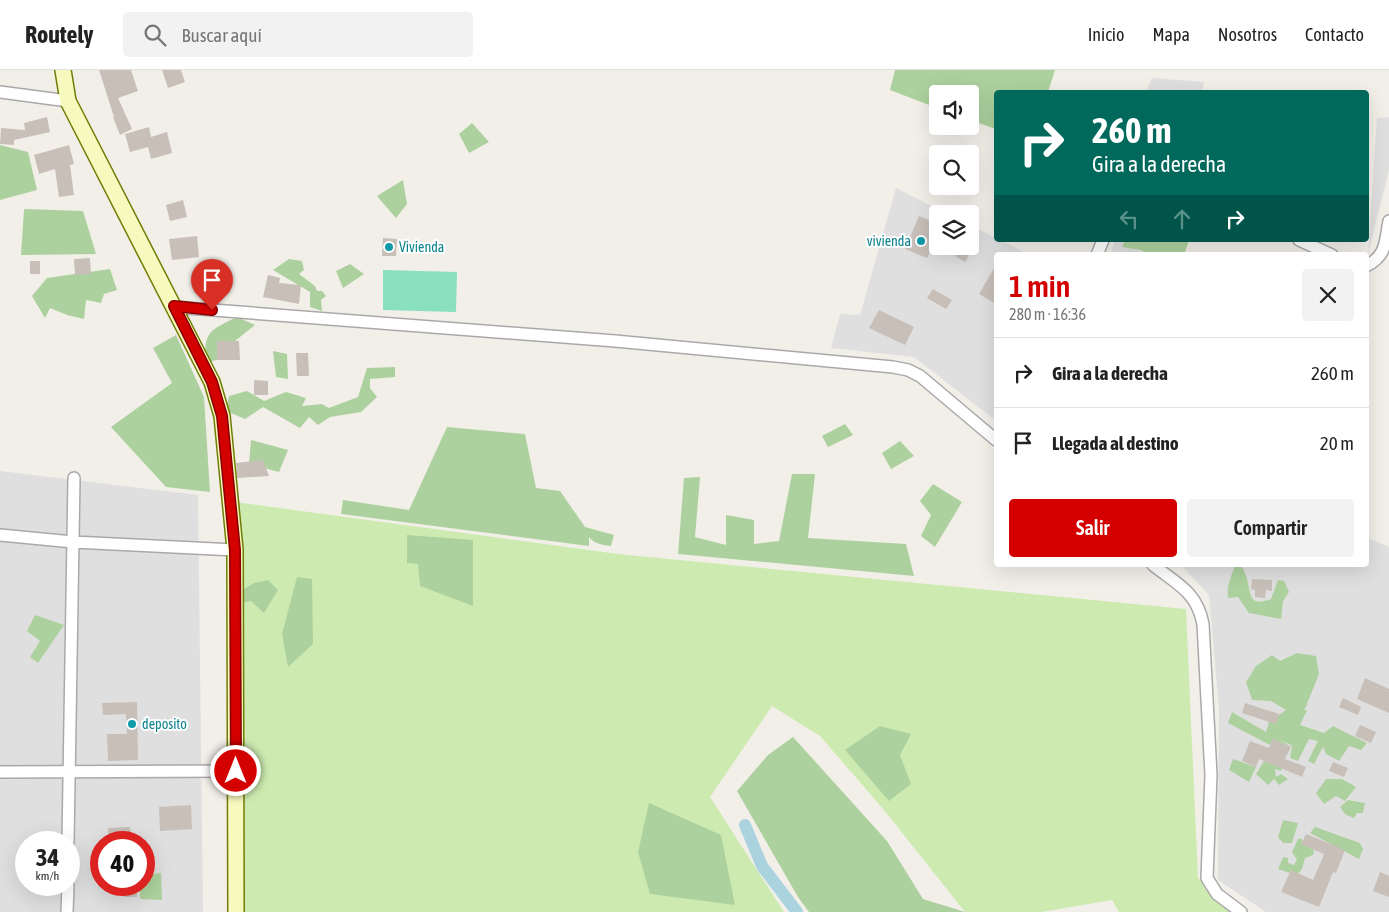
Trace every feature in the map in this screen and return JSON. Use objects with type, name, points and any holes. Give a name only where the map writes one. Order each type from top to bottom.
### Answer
[{"type":"street","points":[[63,70],[68,101],[212,382],[222,416],[235,550],[236,912]]},
{"type":"street","points":[[0,92],[68,101]]},
{"type":"street","points":[[1369,265],[1377,261],[1382,253],[1389,222]]},
{"type":"street","points":[[1303,242],[1325,252]]},
{"type":"street","points":[[174,306],[615,340],[893,367],[908,370],[920,376],[994,438]]},
{"type":"street","points":[[68,831],[74,478]]},
{"type":"street","points":[[0,535],[73,542],[235,550]]},
{"type":"street","points":[[1155,567],[1194,598],[1200,610],[1203,624],[1211,775],[1207,878],[1216,894],[1241,912]]},
{"type":"street","points":[[0,772],[236,771]]},
{"type":"street","points":[[67,912],[68,896]]},
{"type":"shaded area","points":[[1152,78],[1204,82],[1202,90],[1147,90]]},
{"type":"shaded area","points":[[1389,117],[1389,170],[1368,252],[1369,242],[1377,118]]},
{"type":"shaded area","points":[[896,188],[930,205],[929,255],[979,255],[979,230],[994,237],[994,242],[1004,242],[1024,252],[994,252],[994,419],[914,357],[831,348],[840,314],[860,315]]},
{"type":"shaded area","points":[[1114,242],[1169,242],[1166,252],[1111,252]]},
{"type":"shaded area","points":[[0,471],[198,495],[203,912],[0,912]]},
{"type":"shaded area","points":[[1369,538],[1389,547],[1389,912],[1266,912],[1218,880],[1219,709],[1209,595],[1183,567],[1369,567]]},
{"type":"green space","points":[[895,70],[1055,70],[1049,90],[994,90],[994,128],[979,123],[979,85],[929,85],[929,105],[890,90]]},
{"type":"green space","points":[[472,123],[489,142],[469,153],[459,134]]},
{"type":"green space","points":[[0,145],[28,152],[37,190],[0,200]]},
{"type":"green space","points":[[403,180],[407,204],[396,218],[377,196]]},
{"type":"green space","points":[[24,209],[83,211],[96,254],[21,255]]},
{"type":"green space","points":[[1124,242],[1188,242],[1185,252],[1144,252],[1122,247]]},
{"type":"green space","points":[[289,259],[302,261],[304,270],[299,274],[315,286],[317,291],[322,291],[326,296],[321,300],[322,311],[310,307],[310,292],[273,270]]},
{"type":"green space","points":[[350,264],[364,274],[343,288],[336,271]]},
{"type":"green space","points":[[110,269],[117,290],[104,294],[101,303],[86,300],[84,319],[50,308],[45,318],[32,296],[47,278]]},
{"type":"green space","points":[[383,270],[457,272],[456,312],[383,310]]},
{"type":"green space","points":[[237,317],[255,325],[235,341],[217,341],[217,360],[206,362],[206,344],[211,333],[221,325]]},
{"type":"green space","points":[[176,335],[204,397],[210,492],[166,487],[111,427],[172,383],[153,348]]},
{"type":"green space","points":[[273,351],[287,354],[288,379],[276,377]]},
{"type":"green space","points":[[395,367],[395,377],[370,379],[370,388],[377,397],[361,412],[330,417],[318,425],[309,417],[300,428],[263,407],[245,419],[226,411],[229,396],[247,391],[264,401],[286,392],[306,398],[302,406],[322,404],[329,408],[358,397],[367,368]]},
{"type":"green space","points":[[845,424],[853,435],[828,447],[822,436]]},
{"type":"green space","points":[[447,427],[525,434],[536,488],[560,491],[585,527],[614,535],[611,546],[596,543],[589,537],[589,546],[341,514],[343,500],[409,510]]},
{"type":"green space","points":[[251,440],[288,450],[279,472],[249,464]]},
{"type":"green space","points":[[900,441],[914,456],[891,469],[882,453]]},
{"type":"green space","points":[[792,474],[815,474],[808,538],[906,544],[914,576],[678,554],[684,478],[700,477],[695,537],[726,545],[726,515],[754,520],[754,544],[779,541]]},
{"type":"green space","points":[[933,484],[962,502],[935,547],[921,536],[931,515],[920,501]]},
{"type":"green space","points":[[235,502],[618,554],[1186,609],[1198,878],[1241,912],[1119,912],[1112,900],[1042,912],[965,912],[884,810],[820,736],[772,706],[710,797],[784,912],[233,912]]},
{"type":"green space","points":[[407,535],[473,540],[473,606],[420,586],[418,564],[407,563]]},
{"type":"green space","points":[[1235,567],[1243,568],[1250,594],[1258,602],[1271,599],[1278,580],[1284,581],[1289,592],[1283,601],[1281,619],[1249,613],[1238,597],[1228,598],[1229,582]]},
{"type":"green space","points":[[297,577],[312,579],[313,644],[288,667],[282,634]]},
{"type":"green space","points":[[268,580],[278,590],[264,613],[251,601],[232,606],[230,597],[254,583]]},
{"type":"green space","points":[[35,615],[64,625],[38,663],[30,657],[40,641],[27,631]]},
{"type":"green space","points":[[1297,653],[1316,656],[1319,674],[1303,710],[1307,710],[1300,725],[1324,733],[1333,726],[1367,743],[1361,750],[1349,746],[1339,761],[1326,754],[1323,747],[1314,764],[1308,761],[1318,741],[1309,739],[1298,761],[1290,758],[1292,746],[1279,739],[1291,747],[1273,740],[1270,745],[1228,723],[1232,712],[1266,732],[1269,722],[1286,710],[1271,701],[1252,700],[1246,682],[1256,666],[1272,655],[1280,661]]},
{"type":"green space","points":[[880,726],[911,734],[900,755],[911,784],[889,801],[845,750]]},
{"type":"green space","points":[[793,737],[887,841],[923,899],[965,912],[809,912],[798,897],[737,791],[768,755]]},
{"type":"green space","points":[[1233,759],[1256,767],[1249,782],[1229,770]]},
{"type":"green space","points":[[1264,761],[1282,768],[1281,771],[1275,769],[1276,777],[1281,774],[1288,779],[1279,785],[1274,779],[1268,785],[1256,774]]},
{"type":"green space","points":[[1326,779],[1342,779],[1356,787],[1345,801],[1336,796],[1324,804],[1316,793]]},
{"type":"green space","points":[[1348,800],[1365,803],[1363,813],[1357,813],[1354,818],[1346,815],[1340,807]]},
{"type":"green space","points":[[649,803],[721,835],[735,905],[650,894],[638,852]]},
{"type":"green space","points":[[1283,820],[1298,823],[1292,843],[1283,843],[1278,837]]},
{"type":"green space","points":[[1315,827],[1360,843],[1363,849],[1359,859],[1310,833]]},
{"type":"green space","points":[[1301,838],[1304,845],[1314,850],[1313,855],[1305,858],[1302,869],[1298,874],[1278,869],[1283,857],[1288,858],[1288,863],[1294,865],[1297,860],[1292,852],[1298,839]]},
{"type":"green space","points":[[161,873],[162,900],[140,899],[140,896],[155,896],[155,874]]},
{"type":"building","points":[[99,70],[131,70],[138,91],[118,98],[132,129],[120,135],[113,117]]},
{"type":"building","points":[[162,70],[181,70],[185,82],[168,88]]},
{"type":"building","points":[[47,117],[50,132],[14,140],[14,145],[0,144],[1,128],[25,130],[24,123]]},
{"type":"building","points":[[149,127],[151,137],[167,132],[172,153],[151,159],[148,147],[130,152],[125,134]]},
{"type":"building","points":[[69,145],[74,164],[70,165],[74,195],[59,197],[55,169],[39,174],[34,155]]},
{"type":"building","points":[[183,200],[187,217],[170,221],[166,205]]},
{"type":"building","name":"vivienda","points":[[919,216],[929,220],[929,254],[927,258],[905,249]]},
{"type":"building","points":[[197,236],[199,257],[172,260],[169,239]]},
{"type":"building","name":"Vivienda","points":[[383,238],[397,239],[396,256],[382,256]]},
{"type":"building","points":[[956,255],[969,255],[965,262]]},
{"type":"building","points":[[90,258],[91,274],[75,275],[74,259]]},
{"type":"building","points":[[30,261],[40,261],[40,274],[30,274]]},
{"type":"building","points":[[994,268],[994,303],[979,294]]},
{"type":"building","points":[[268,275],[280,278],[279,283],[301,285],[299,304],[263,297]]},
{"type":"building","points":[[933,289],[952,300],[946,309],[927,298]]},
{"type":"building","points":[[879,310],[914,327],[905,345],[869,328]]},
{"type":"building","points":[[217,341],[239,341],[240,360],[217,360]]},
{"type":"building","points":[[296,353],[308,353],[309,376],[297,376]]},
{"type":"building","points":[[254,380],[268,381],[268,395],[254,395]]},
{"type":"building","points":[[263,460],[269,476],[237,478],[236,463]]},
{"type":"building","points":[[1252,579],[1272,580],[1272,591],[1266,590],[1265,598],[1255,597],[1255,590],[1251,589]]},
{"type":"building","points":[[1365,678],[1389,689],[1389,713],[1357,699]]},
{"type":"building","points":[[1343,698],[1361,707],[1358,715],[1339,707]]},
{"type":"building","name":"deposito","points":[[137,702],[138,760],[108,761],[107,734],[127,734],[126,714],[103,715],[102,703]]},
{"type":"building","points":[[1245,703],[1279,714],[1276,724],[1242,713]]},
{"type":"building","points":[[1360,725],[1376,732],[1371,743],[1355,736]]},
{"type":"building","points":[[1273,739],[1291,747],[1285,759],[1306,767],[1302,777],[1259,759],[1256,767],[1242,761],[1250,741],[1269,748]]},
{"type":"building","points":[[1333,762],[1348,768],[1344,777],[1329,771]]},
{"type":"building","points":[[191,805],[192,829],[160,831],[159,807]]},
{"type":"building","points":[[130,827],[131,831],[108,831],[108,828]]},
{"type":"building","points":[[1306,834],[1345,850],[1336,873],[1333,872],[1319,907],[1281,892],[1291,870],[1313,880],[1323,857],[1324,854],[1301,844]]},
{"type":"building","points":[[1380,872],[1389,876],[1389,897],[1373,891]]},
{"type":"waterway","points":[[745,825],[762,866],[797,912]]},
{"type":"place","name":"vivienda","points":[[921,241]]},
{"type":"place","name":"Vivienda","points":[[389,247]]},
{"type":"place","name":"deposito","points":[[132,724]]},
{"type":"route","points":[[212,310],[174,306],[212,382],[222,416],[235,550],[236,771]]}]
